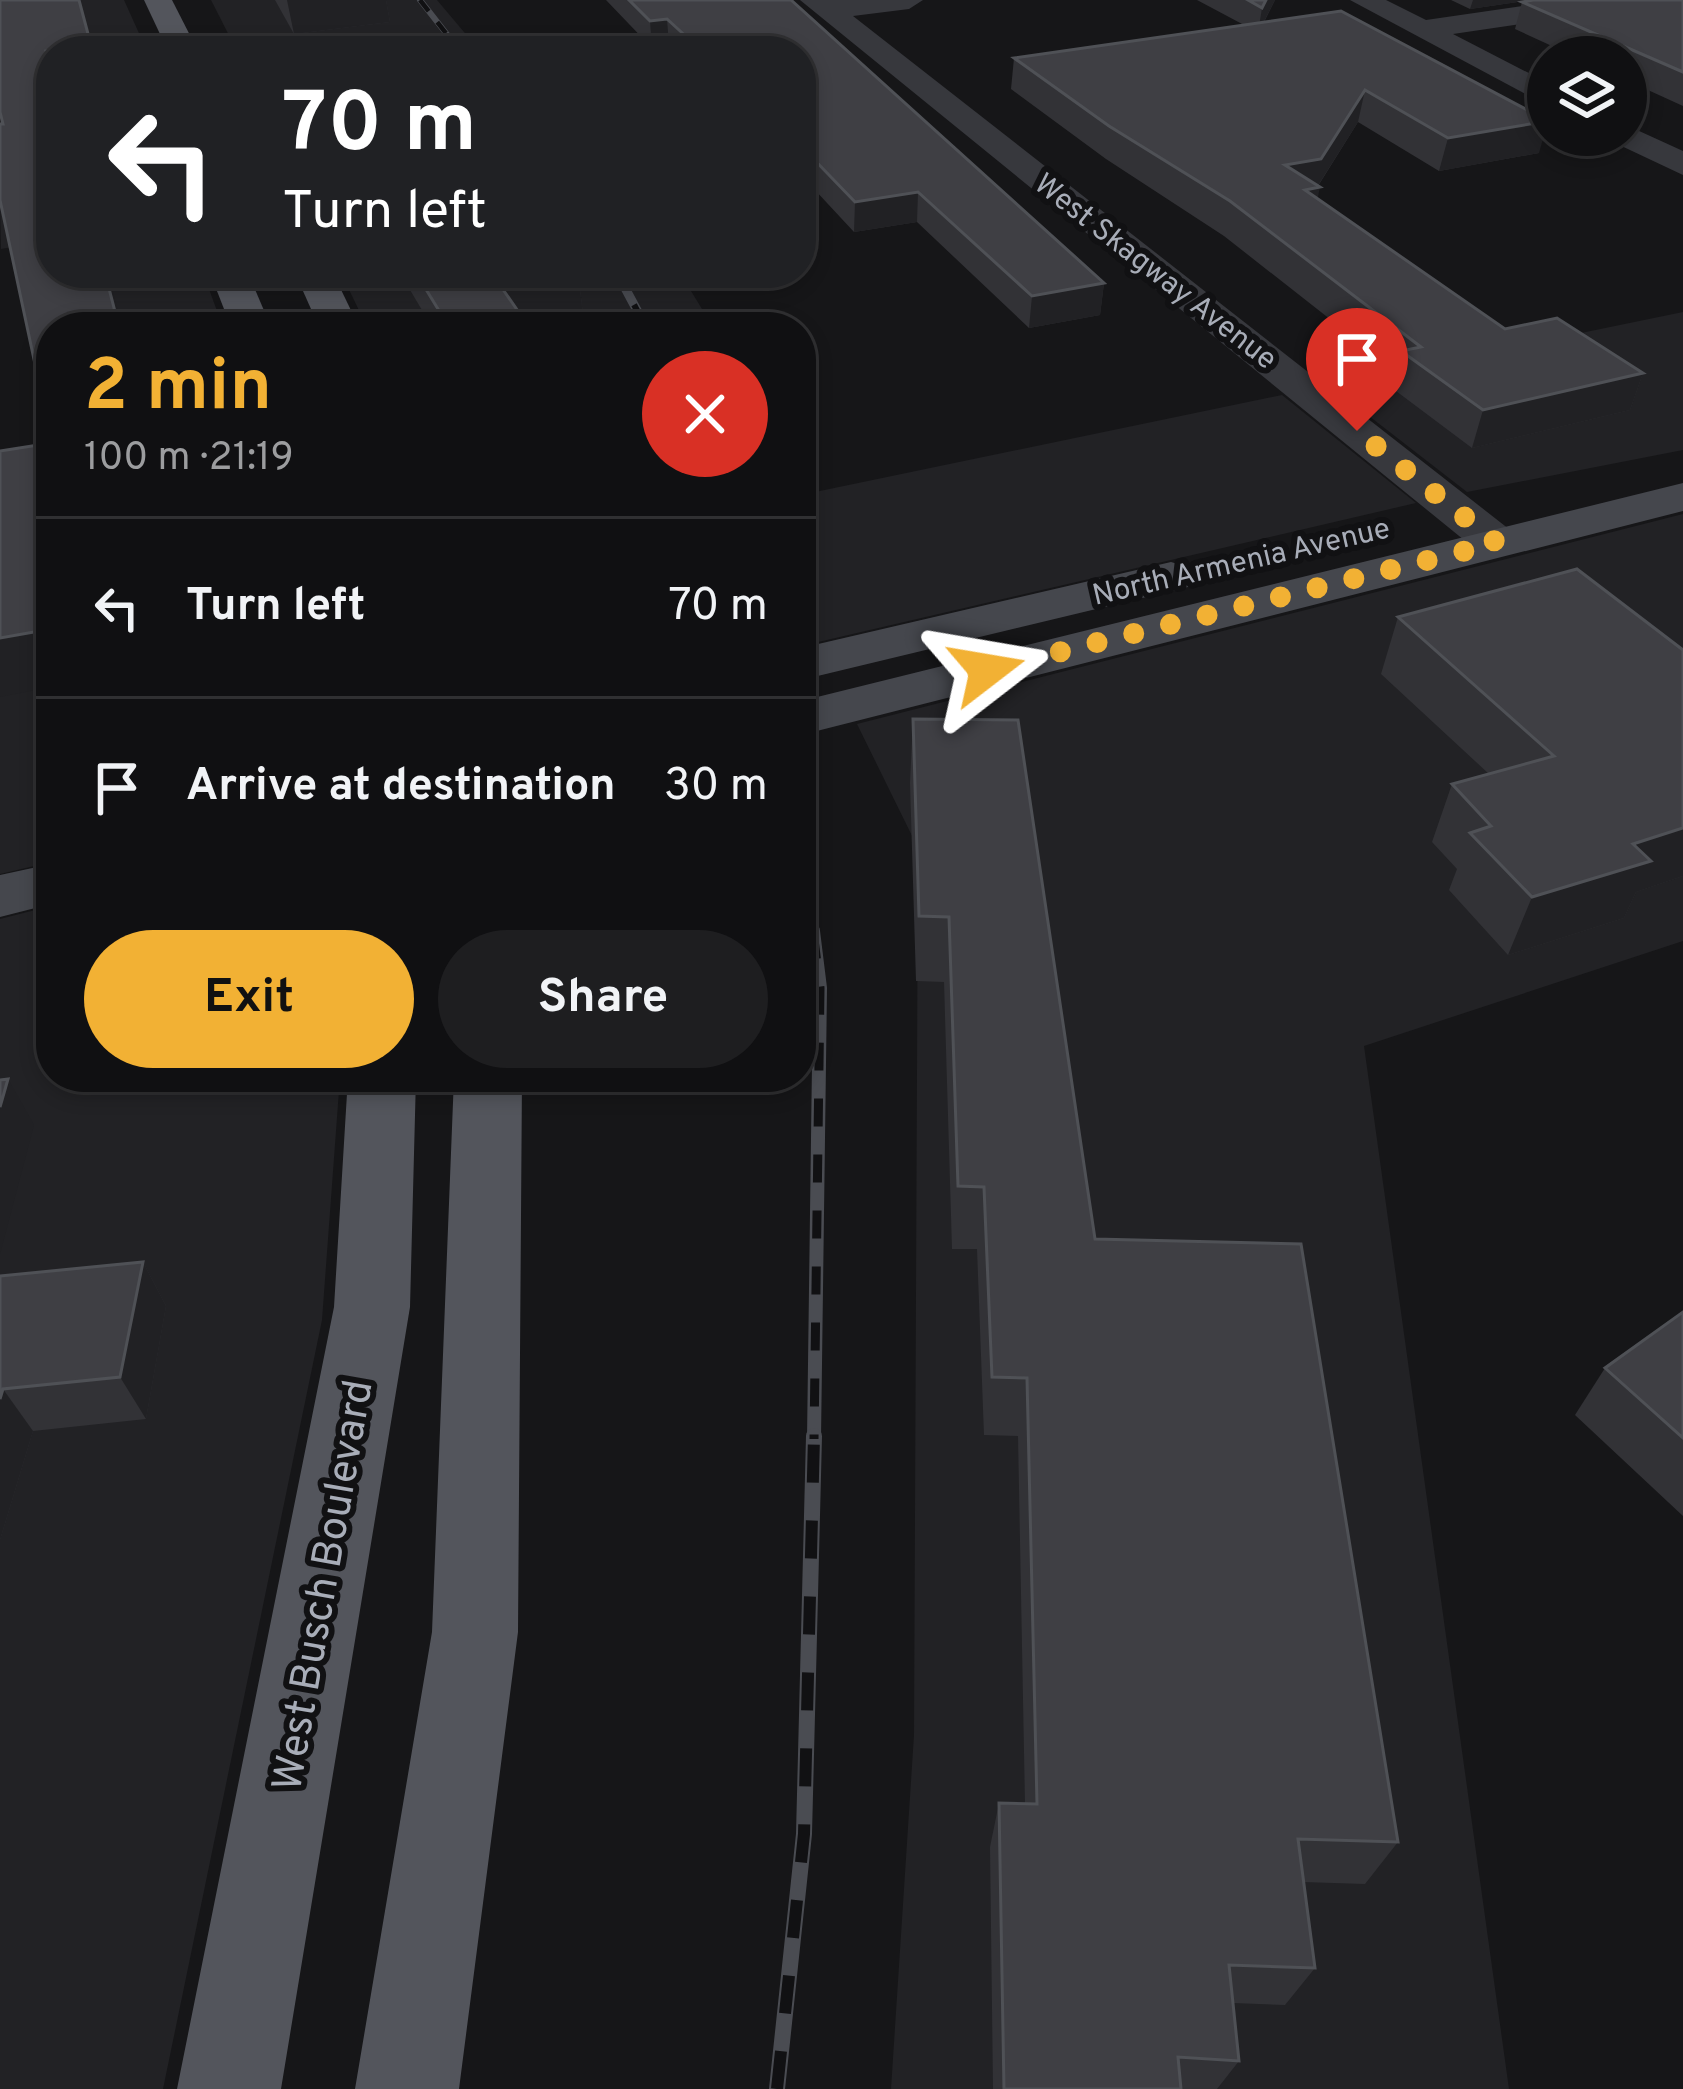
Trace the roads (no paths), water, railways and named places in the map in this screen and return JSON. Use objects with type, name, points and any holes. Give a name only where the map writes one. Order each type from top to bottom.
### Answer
[{"type":"main road","points":[[158,0],[176,36]]},
{"type":"main road","name":"North Armenia Avenue","points":[[816,661],[1457,511],[1683,464]]},
{"type":"main road","name":"North Armenia Avenue","points":[[816,714],[1683,496]]},
{"type":"main road","points":[[0,896],[36,888]]},
{"type":"main road","name":"West Busch Boulevard","points":[[229,2089],[372,1307],[381,1092]]},
{"type":"main road","points":[[407,2089],[475,1632],[488,1092]]},
{"type":"street","points":[[821,6],[909,0]]},
{"type":"street","points":[[1364,0],[1527,85]]},
{"type":"street","points":[[1421,30],[1588,5],[1592,0]]},
{"type":"street","name":"West Skagway Avenue","points":[[821,6],[1497,543]]},
{"type":"street","points":[[1647,147],[1683,165]]},
{"type":"railway","points":[[420,0],[448,36]]},
{"type":"railway","points":[[625,288],[638,312]]},
{"type":"railway","points":[[814,1439],[820,988],[816,955]]},
{"type":"railway","points":[[777,2089],[804,1834],[814,1436]]}]
